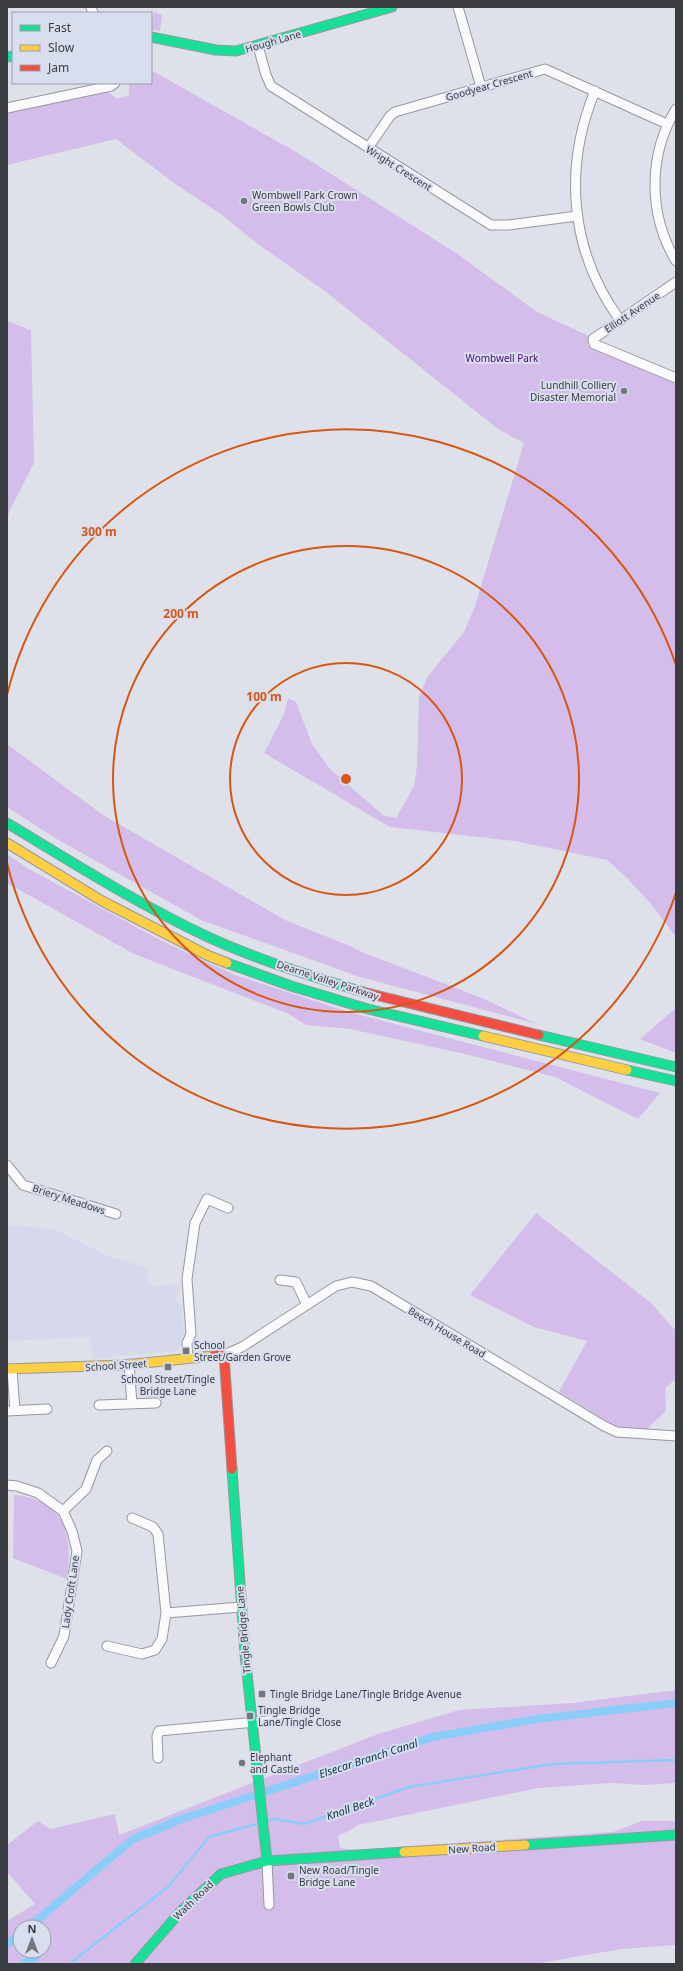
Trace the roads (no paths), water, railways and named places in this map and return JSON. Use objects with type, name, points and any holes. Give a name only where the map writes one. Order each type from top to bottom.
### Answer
[{"type":"main road","name":"Hough Lane","points":[[152,37],[216,50],[236,51],[392,7]]},
{"type":"main road","name":"Dearne Valley Parkway","points":[[7,823],[118,890],[209,937],[304,974],[386,999],[676,1067]]},
{"type":"main road","name":"Dearne Valley Parkway","points":[[7,842],[102,901],[209,956],[291,986],[376,1011],[676,1081]]},
{"type":"main road","name":"School Street","points":[[10,1369],[129,1364],[224,1355]]},
{"type":"main road","name":"Tingle Bridge Lane","points":[[224,1355],[241,1607],[267,1860]]},
{"type":"main road","name":"New Road","points":[[267,1860],[676,1836]]},
{"type":"main road","name":"Wath Road","points":[[135,1964],[181,1911],[221,1874],[267,1860]]},
{"type":"street","points":[[458,7],[481,87]]},
{"type":"street","name":"Wright Crescent","points":[[258,46],[266,75],[271,86],[491,224],[508,225],[577,216]]},
{"type":"street","name":"Goodyear Crescent","points":[[368,148],[390,116],[395,112],[545,69],[667,124]]},
{"type":"street","points":[[7,108],[112,86],[114,84]]},
{"type":"street","points":[[595,91],[584,123],[576,162],[577,216],[586,252],[599,288],[620,320]]},
{"type":"street","points":[[676,109],[667,124],[657,155],[655,186],[659,219],[676,261]]},
{"type":"street","name":"Elliott Avenue","points":[[676,282],[593,339],[594,344],[676,378]]},
{"type":"street","name":"Briery Meadows","points":[[7,1165],[23,1185],[116,1214]]},
{"type":"street","points":[[188,1358],[187,1343],[191,1334],[187,1279],[195,1223],[207,1199],[228,1208]]},
{"type":"street","points":[[280,1280],[296,1282],[308,1305]]},
{"type":"street","name":"Beech House Road","points":[[224,1355],[242,1347],[336,1286],[352,1282],[371,1286],[604,1426],[617,1432],[676,1436]]},
{"type":"street","points":[[129,1364],[132,1404]]},
{"type":"street","points":[[10,1369],[11,1411],[47,1409]]},
{"type":"street","points":[[99,1406],[156,1403]]},
{"type":"street","points":[[62,1512],[86,1489],[98,1460],[107,1450]]},
{"type":"street","name":"Lady Croft Lane","points":[[7,1485],[17,1486],[38,1494],[62,1512],[72,1531],[76,1551],[64,1636],[51,1662]]},
{"type":"street","points":[[107,1646],[142,1654],[155,1650],[162,1639],[166,1613],[158,1534],[153,1527],[132,1518]]},
{"type":"street","points":[[166,1613],[241,1607]]},
{"type":"street","points":[[158,1758],[157,1736],[159,1731],[288,1720]]},
{"type":"street","name":"Tingle Bridge Lane","points":[[267,1860],[269,1906]]},
{"type":"water","points":[[24,1959],[40,1959],[33,1964],[17,1964]]},
{"type":"waterway","name":"Elsecar Branch Canal","points":[[38,1919],[133,1839],[179,1820],[433,1737],[537,1719],[676,1703]]},
{"type":"waterway","name":"Knoll Beck","points":[[267,1821],[275,1819],[304,1824],[409,1787],[552,1764],[676,1760]]},
{"type":"waterway","name":"Knoll Beck","points":[[73,1961],[169,1886],[209,1837],[260,1823]]},
{"type":"waterway","name":"Elsecar Branch Canal","points":[[7,1944],[12,1940]]},
{"type":"place","name":"Wombwell Park Crown Green Bowls Club","points":[[244,201]]},
{"type":"place","name":"Lundhill Colliery Disaster Memorial","points":[[624,391]]},
{"type":"place","name":"School Street/Garden Grove","points":[[186,1351]]},
{"type":"place","name":"School Street/Tingle Bridge Lane","points":[[168,1367]]},
{"type":"place","name":"Tingle Bridge Lane/Tingle Bridge Avenue","points":[[262,1694]]},
{"type":"place","name":"Tingle Bridge Lane/Tingle Close","points":[[250,1716]]},
{"type":"place","name":"Elephant and Castle","points":[[242,1763]]},
{"type":"place","name":"New Road/Tingle Bridge Lane","points":[[291,1876]]},
{"type":"park label","name":"Wombwell Park","points":[[502,358]]}]
